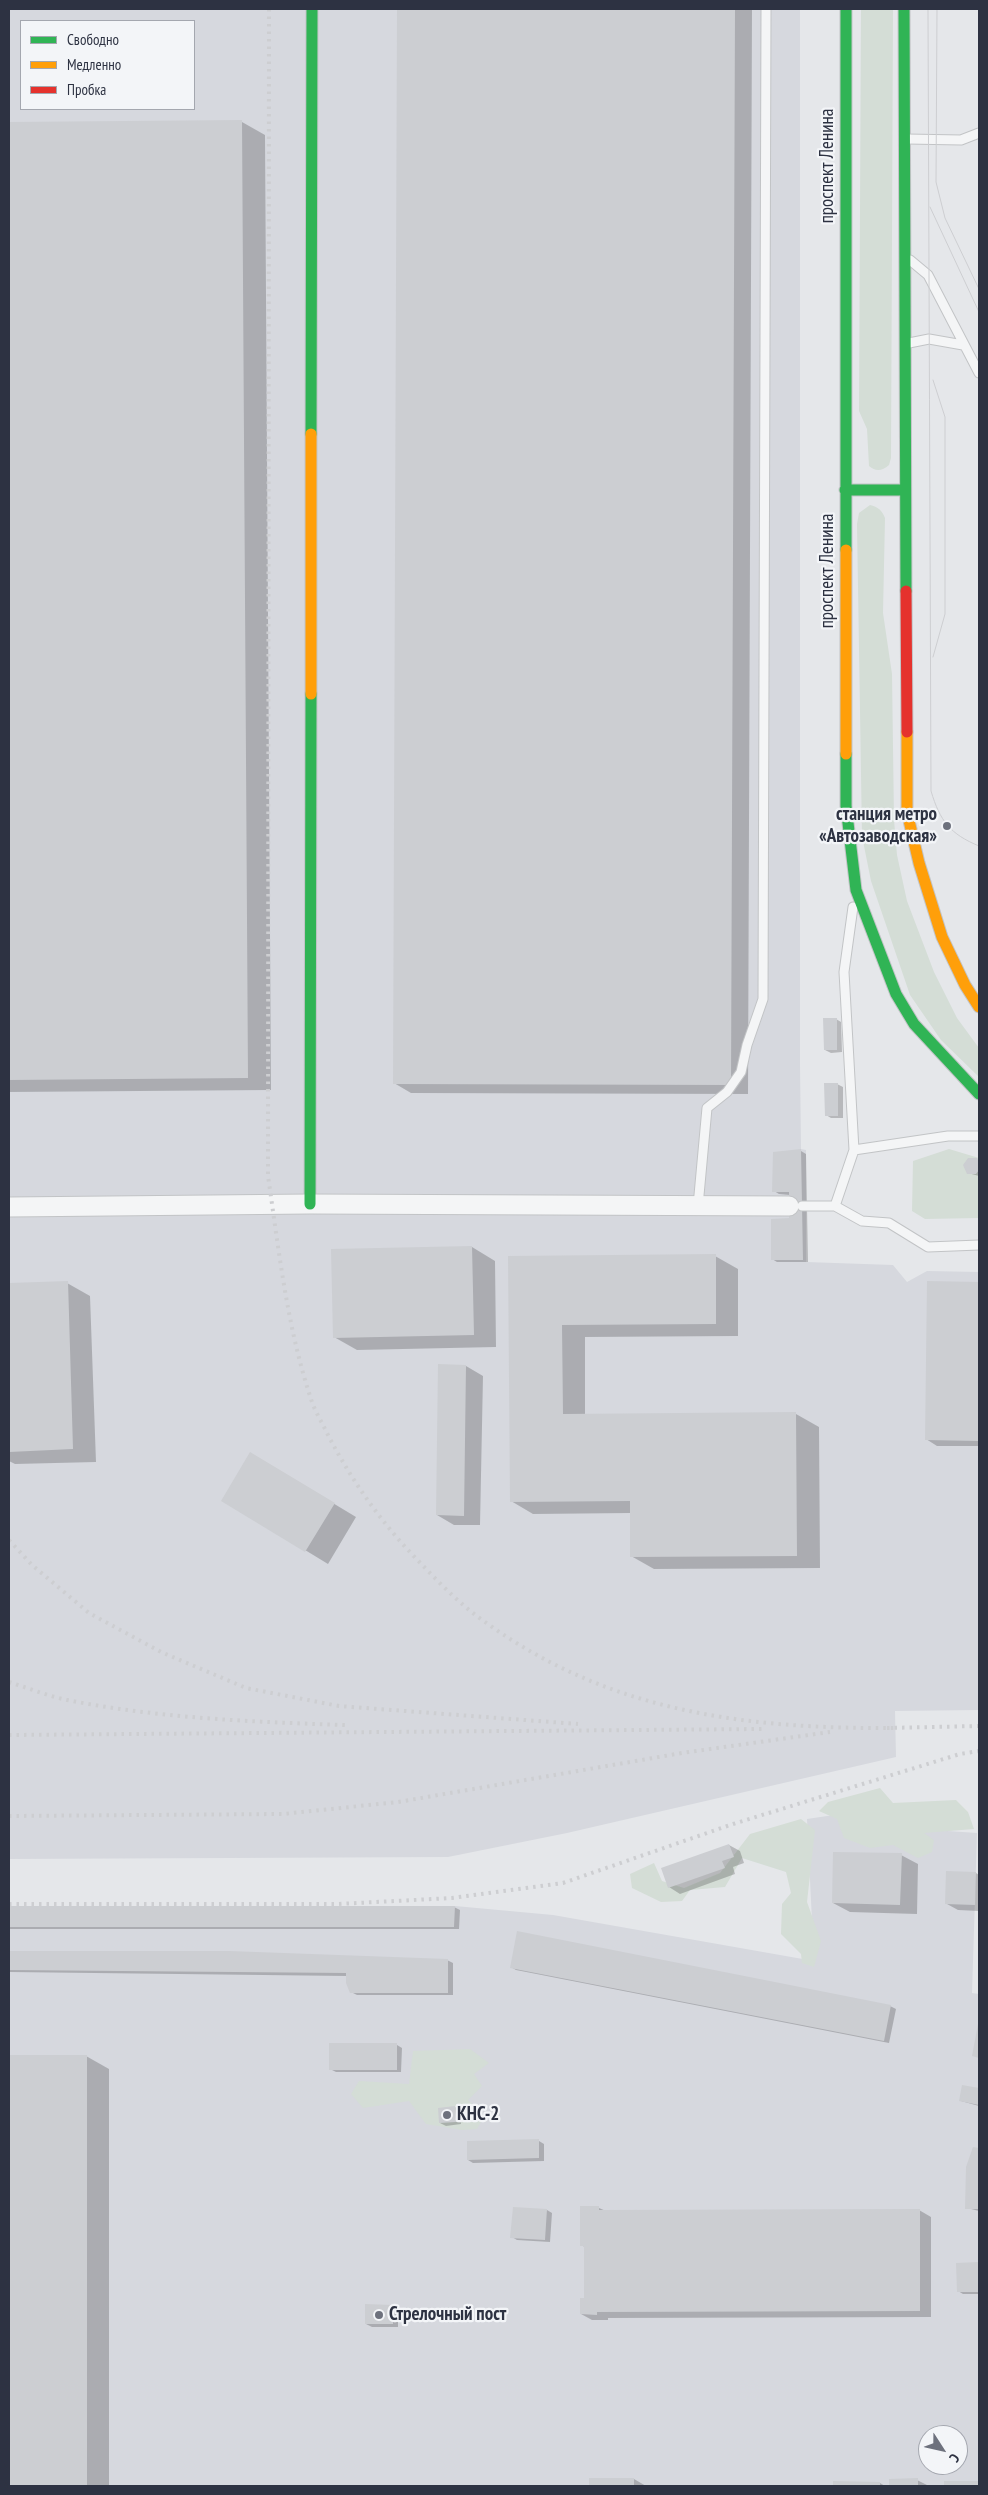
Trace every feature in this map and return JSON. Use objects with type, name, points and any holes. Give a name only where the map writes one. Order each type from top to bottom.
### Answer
[{"type":"main road","points":[[310,1204],[312,9]]},
{"type":"main road","name":"проспект Ленина","points":[[846,9],[846,806],[856,890],[896,994],[914,1024],[979,1094]]},
{"type":"main road","points":[[904,9],[907,812],[917,859],[949,954],[979,1006]]},
{"type":"main road","points":[[845,490],[905,490]]},
{"type":"street","points":[[9,1206],[310,1204],[796,1206]]},
{"type":"lane","points":[[698,1206],[707,1108],[727,1092],[741,1072],[747,1045],[763,999],[767,194],[766,9]]},
{"type":"lane","points":[[904,139],[961,140],[979,133]]},
{"type":"lane","points":[[906,256],[928,275],[979,373]]},
{"type":"lane","points":[[905,344],[929,339],[963,345]]},
{"type":"lane","points":[[835,1206],[854,1150],[844,972],[856,890]]},
{"type":"lane","points":[[854,1150],[948,1136],[979,1136]]},
{"type":"lane","points":[[796,1206],[835,1206],[862,1221],[890,1223],[928,1247],[979,1245]]},
{"type":"shaded area","points":[[9,9],[800,9],[800,1065],[801,1149],[806,1150],[806,1262],[893,1265],[907,1282],[927,1271],[979,1272],[979,1710],[895,1711],[896,1757],[567,1833],[448,1857],[9,1859]]},
{"type":"shaded area","points":[[861,9],[893,9],[891,458],[889,465],[879,470],[869,466],[867,429],[859,411]]},
{"type":"shaded area","points":[[870,505],[879,509],[885,518],[883,613],[892,674],[894,820],[897,855],[907,901],[934,972],[957,1018],[979,1048],[979,1077],[941,1040],[910,995],[871,881],[862,836],[857,524],[859,513]]},
{"type":"shaded area","points":[[949,1149],[979,1158],[979,1218],[925,1219],[912,1211],[913,1161]]},
{"type":"shaded area","points":[[880,1788],[893,1803],[956,1800],[968,1812],[974,1829],[924,1833],[934,1840],[932,1852],[918,1858],[893,1845],[870,1848],[844,1838],[837,1819],[819,1811],[828,1802]]},
{"type":"shaded area","points":[[888,1807],[890,1827],[977,1833],[972,1993],[979,1994],[979,2486],[9,2486],[9,1906],[455,1906],[553,1915],[814,1961],[807,1819]]},
{"type":"shaded area","points":[[801,1819],[815,1830],[807,1902],[821,1941],[814,1967],[802,1963],[801,1954],[781,1934],[782,1904],[791,1893],[786,1872],[742,1858],[725,1887],[690,1890],[682,1901],[661,1902],[632,1888],[630,1874],[654,1863],[662,1881],[684,1888],[720,1873],[750,1834]]},
{"type":"shaded area","points":[[470,2049],[489,2063],[474,2074],[482,2086],[468,2100],[484,2116],[477,2129],[462,2130],[426,2124],[409,2101],[363,2108],[351,2094],[359,2081],[409,2084],[413,2051]]},
{"type":"building","points":[[397,9],[735,9],[731,1085],[393,1084]]},
{"type":"building","points":[[242,120],[248,1078],[9,1080],[9,122]]},
{"type":"building","points":[[823,1018],[837,1018],[837,1050],[824,1050]]},
{"type":"building","points":[[824,1083],[838,1083],[838,1116],[825,1116]]},
{"type":"building","points":[[801,1149],[803,1260],[771,1260],[771,1219],[789,1218],[789,1192],[772,1192],[773,1152]]},
{"type":"building","points":[[968,1158],[977,1158],[979,1162],[979,1170],[976,1174],[967,1174],[963,1165]]},
{"type":"building","points":[[472,1246],[474,1335],[333,1338],[331,1249]]},
{"type":"building","points":[[716,1254],[716,1324],[562,1325],[563,1414],[796,1412],[797,1556],[630,1557],[630,1501],[510,1502],[508,1256]]},
{"type":"building","points":[[68,1281],[73,1449],[9,1452],[9,1283]]},
{"type":"building","points":[[927,1281],[979,1282],[979,1441],[925,1440]]},
{"type":"building","points":[[438,1364],[466,1365],[464,1516],[436,1515]]},
{"type":"building","points":[[250,1452],[335,1503],[305,1552],[221,1501]]},
{"type":"building","points":[[729,1844],[734,1857],[722,1861],[725,1868],[668,1888],[661,1868]]},
{"type":"building","points":[[833,1852],[902,1853],[900,1905],[832,1903]]},
{"type":"building","points":[[946,1871],[976,1872],[975,1905],[945,1904]]},
{"type":"building","points":[[9,1906],[455,1906],[454,1927],[9,1927]]},
{"type":"building","points":[[517,1931],[891,2005],[884,2041],[510,1968]]},
{"type":"building","points":[[9,1951],[229,1951],[448,1959],[448,1993],[350,1993],[346,1983],[346,1973],[9,1970]]},
{"type":"building","points":[[979,2024],[979,2058],[972,2056]]},
{"type":"building","points":[[329,2043],[397,2043],[397,2070],[329,2070]]},
{"type":"building","points":[[9,2055],[87,2055],[87,2486],[9,2486]]},
{"type":"building","points":[[962,2085],[979,2088],[979,2105],[959,2101]]},
{"type":"building","name":"КНС-2","points":[[455,2106],[456,2122],[439,2123],[438,2108]]},
{"type":"building","points":[[539,2139],[539,2158],[467,2160],[467,2141]]},
{"type":"building","points":[[973,2147],[979,2148],[979,2209],[965,2209],[966,2167]]},
{"type":"building","points":[[580,2206],[599,2206],[599,2210],[920,2209],[920,2311],[597,2312],[597,2315],[580,2314],[580,2298],[584,2298],[584,2246],[580,2246]]},
{"type":"building","points":[[513,2207],[547,2209],[545,2240],[510,2238]]},
{"type":"building","points":[[979,2262],[979,2292],[957,2292],[956,2263]]},
{"type":"building","name":"Стрелочный пост","points":[[365,2304],[393,2305],[393,2324],[365,2324]]},
{"type":"building","points":[[589,2478],[634,2478],[634,2486],[589,2486]]},
{"type":"building","points":[[918,2478],[918,2486],[889,2486],[889,2479]]},
{"type":"building","points":[[833,2481],[880,2482],[880,2486],[833,2486]]},
{"type":"building","points":[[944,2481],[979,2481],[979,2486],[944,2486]]},
{"type":"tram line","points":[[928,9],[931,791],[938,811],[953,831],[979,846]]},
{"type":"tram line","points":[[937,9],[936,182],[945,218],[979,289]]},
{"type":"tram line","points":[[930,207],[979,312]]},
{"type":"tram line","points":[[933,380],[945,417],[945,614],[933,657]]},
{"type":"railway","points":[[269,9],[268,1176],[290,1317],[312,1403],[352,1477],[384,1522],[408,1550],[466,1608],[535,1654],[583,1678],[631,1696],[682,1709],[733,1719],[785,1725],[894,1728]]},
{"type":"railway","points":[[9,1540],[32,1565],[89,1613],[161,1652],[246,1688],[339,1706],[578,1724]]},
{"type":"railway","points":[[9,1682],[67,1700],[136,1711],[240,1721],[345,1725]]},
{"type":"railway","points":[[887,1728],[979,1726]]},
{"type":"railway","points":[[9,1735],[762,1729]]},
{"type":"railway","points":[[9,1816],[283,1814],[398,1802],[682,1753],[830,1732]]},
{"type":"railway","points":[[9,1904],[338,1904],[452,1898],[563,1883],[733,1824],[960,1754],[979,1751]]},
{"type":"traffic: fast","points":[[311,434],[312,9]]},
{"type":"traffic: fast","points":[[846,9],[846,550]]},
{"type":"traffic: fast","points":[[904,9],[906,591]]},
{"type":"traffic: fast","points":[[845,490],[905,490]]},
{"type":"traffic: fast","points":[[310,1204],[311,694]]},
{"type":"traffic: fast","points":[[846,754],[846,806],[856,890],[896,994],[914,1024],[979,1094]]},
{"type":"traffic: slow","points":[[311,434],[311,694]]},
{"type":"traffic: slow","points":[[846,550],[846,754]]},
{"type":"traffic: slow","points":[[907,732],[907,812],[919,863],[942,937],[965,985],[979,1007]]},
{"type":"traffic: jam","points":[[906,591],[907,732]]},
{"type":"place","name":"станция метро «Автозаводская»","points":[[947,826]]},
{"type":"place","name":"КНС-2","points":[[447,2115]]},
{"type":"place","name":"Стрелочный пост","points":[[379,2315]]}]
